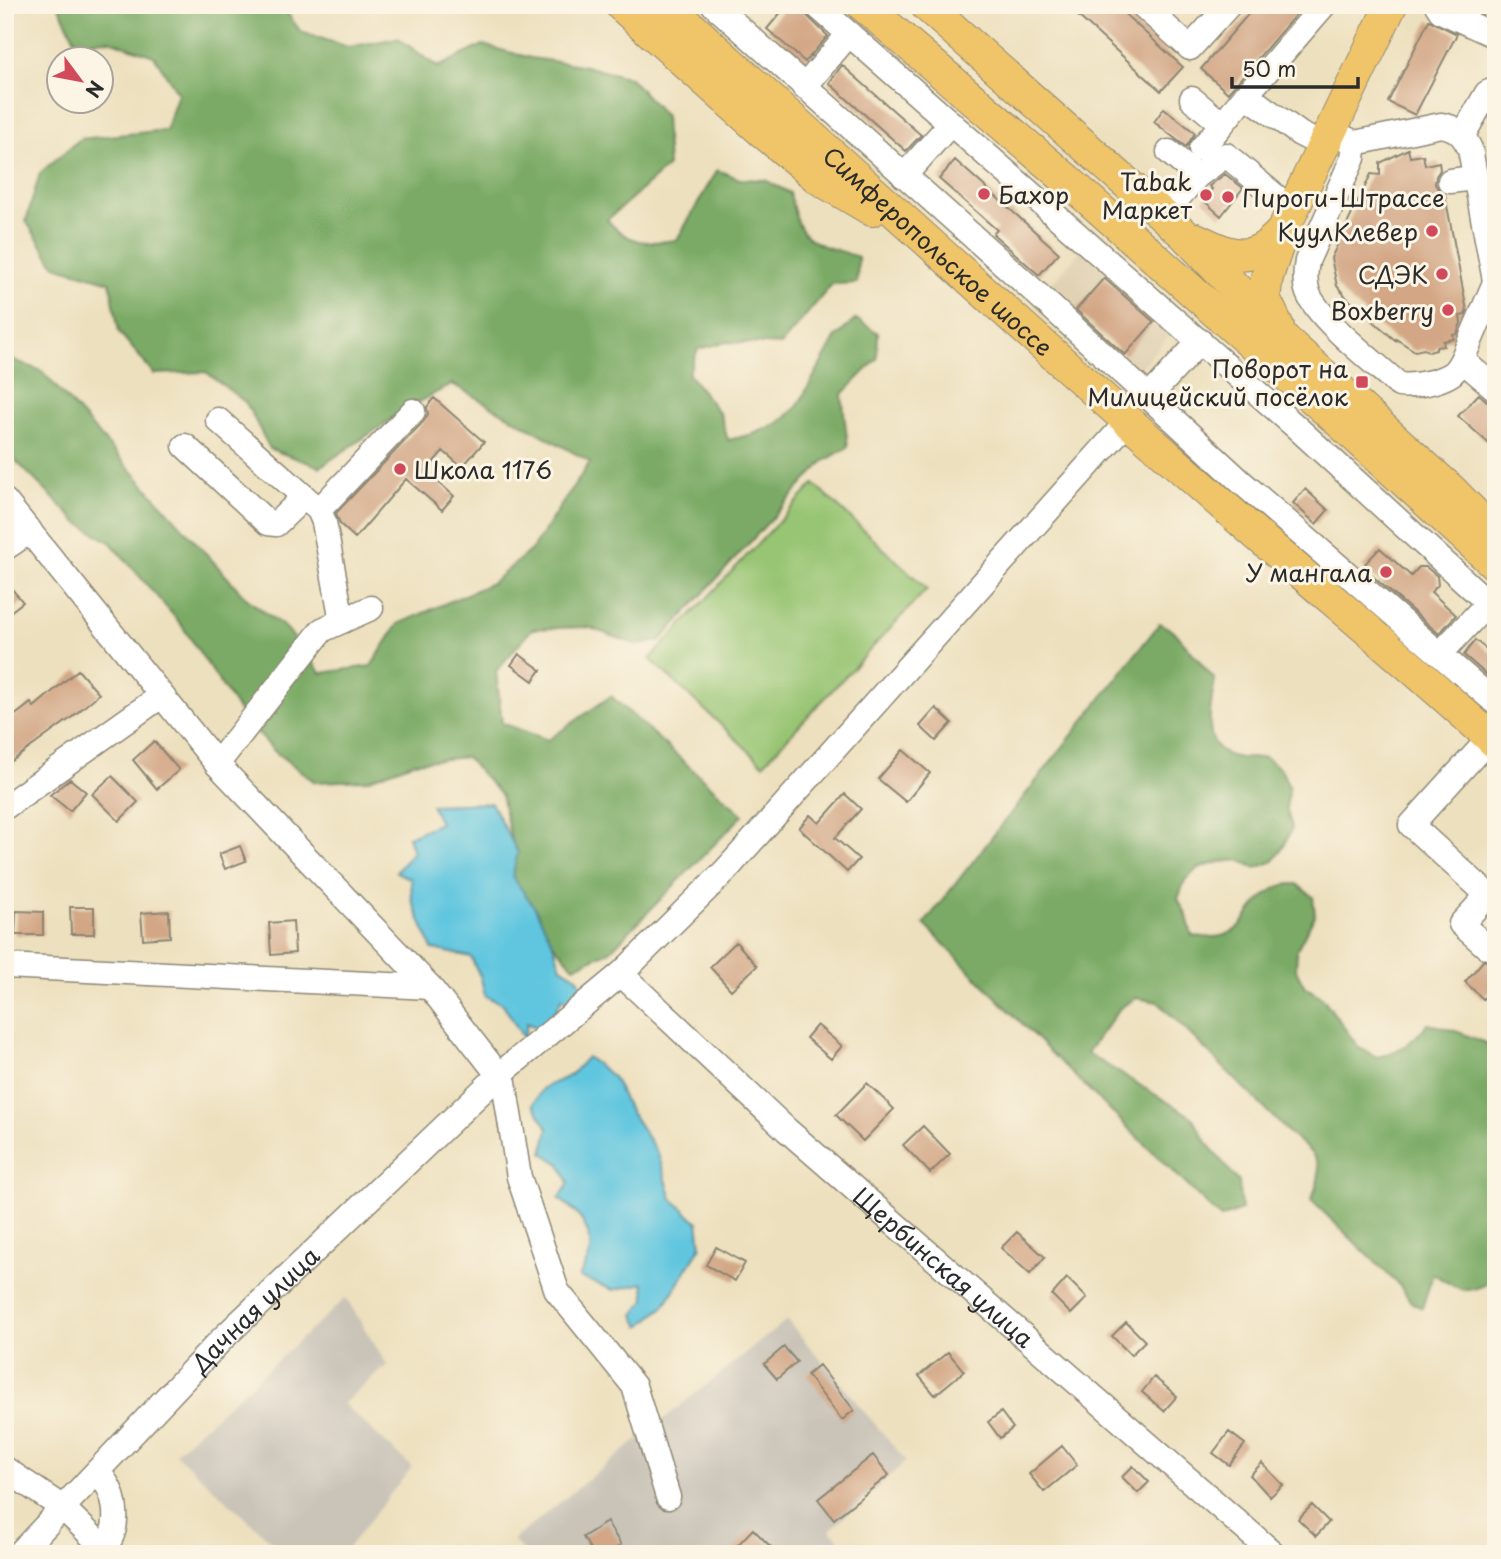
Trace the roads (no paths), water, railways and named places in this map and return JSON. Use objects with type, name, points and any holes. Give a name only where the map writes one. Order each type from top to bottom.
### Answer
[{"type":"main road","points":[[621,5],[818,178],[922,238]]},
{"type":"main road","name":"Симферопольское шоссе","points":[[667,5],[922,238],[1493,741]]},
{"type":"main road","points":[[863,5],[1066,179],[1496,565]]},
{"type":"main road","points":[[906,5],[1019,88]]},
{"type":"main road","points":[[926,5],[1173,224],[1286,340],[1450,489],[1496,536]]},
{"type":"main road","points":[[1173,224],[1228,254],[1246,254],[1260,250],[1288,219],[1336,140],[1391,5]]},
{"type":"main road","points":[[1075,137],[1102,177],[1153,237],[1191,291]]},
{"type":"main road","points":[[1286,340],[1264,298],[1267,277],[1288,219]]},
{"type":"street","points":[[714,5],[1240,481],[1496,703]]},
{"type":"street","points":[[816,5],[1200,341],[1492,606],[1440,654]]},
{"type":"street","points":[[1142,5],[1190,48],[1230,5]]},
{"type":"street","points":[[1201,149],[1324,5]]},
{"type":"street","points":[[1437,5],[1441,11],[1496,36]]},
{"type":"street","points":[[804,87],[849,34]]},
{"type":"street","points":[[1463,135],[1487,93],[1496,89]]},
{"type":"street","points":[[1247,95],[1300,134],[1336,140],[1441,125],[1449,126],[1463,135],[1470,149],[1495,283],[1462,360],[1453,373],[1436,380],[1399,385],[1321,314],[1309,295],[1304,279],[1307,261],[1353,158],[1336,140]]},
{"type":"street","points":[[1192,99],[1222,124]]},
{"type":"street","points":[[904,176],[951,123]]},
{"type":"street","points":[[1169,152],[1197,176]]},
{"type":"street","points":[[1173,224],[1197,176],[1226,155],[1280,200],[1288,219]]},
{"type":"street","points":[[1450,181],[1474,178]]},
{"type":"street","points":[[1149,397],[1200,341]]},
{"type":"street","points":[[1462,360],[1496,389]]},
{"type":"street","points":[[185,446],[268,523],[276,524],[311,503],[413,411]]},
{"type":"street","points":[[218,421],[311,503],[324,522],[342,621]]},
{"type":"street","name":"Дачная улица","points":[[19,1554],[222,1339],[499,1075],[621,974],[726,870],[1128,421]]},
{"type":"street","points":[[5,501],[218,764],[430,986],[504,1082],[519,1177],[557,1291],[634,1386],[667,1497]]},
{"type":"street","points":[[5,548],[30,531]]},
{"type":"street","points":[[218,764],[322,630],[372,608]]},
{"type":"street","points":[[5,807],[161,696]]},
{"type":"street","points":[[1487,947],[1461,924],[1488,895],[1411,825],[1493,741]]},
{"type":"street","points":[[5,966],[430,986]]},
{"type":"street","name":"Щербинская улица","points":[[621,974],[788,1130],[1274,1554]]},
{"type":"street","points":[[5,1469],[62,1508],[105,1551],[115,1520],[114,1500],[107,1482],[98,1473]]},
{"type":"water","points":[[491,803],[518,853],[512,876],[535,908],[552,941],[561,967],[577,977],[581,984],[570,1003],[562,998],[551,1021],[537,1028],[527,1023],[524,1039],[503,1004],[485,996],[481,978],[471,957],[432,949],[412,900],[411,879],[396,872],[413,852],[408,837],[440,823],[431,805]]},
{"type":"water","points":[[587,1057],[613,1077],[627,1106],[658,1154],[672,1199],[698,1222],[701,1246],[664,1306],[640,1327],[634,1315],[645,1300],[644,1283],[613,1290],[579,1277],[590,1253],[588,1234],[577,1214],[559,1199],[569,1183],[560,1164],[543,1153],[548,1128],[533,1104],[543,1088],[571,1075]]},
{"type":"place","name":"Бахор","points":[[984,194]]},
{"type":"place","name":"Tabak Маркет","points":[[1206,195]]},
{"type":"place","name":"Пироги-Штрассе","points":[[1228,197]]},
{"type":"place","name":"КуулКлевер","points":[[1432,231]]},
{"type":"place","name":"СДЭК","points":[[1442,274]]},
{"type":"place","name":"Boxberry","points":[[1448,310]]},
{"type":"place","name":"Поворот на Милицейский посёлок","points":[[1362,382]]},
{"type":"place","name":"Школа 1176","points":[[400,469]]},
{"type":"place","name":"У мангала","points":[[1386,572]]}]
